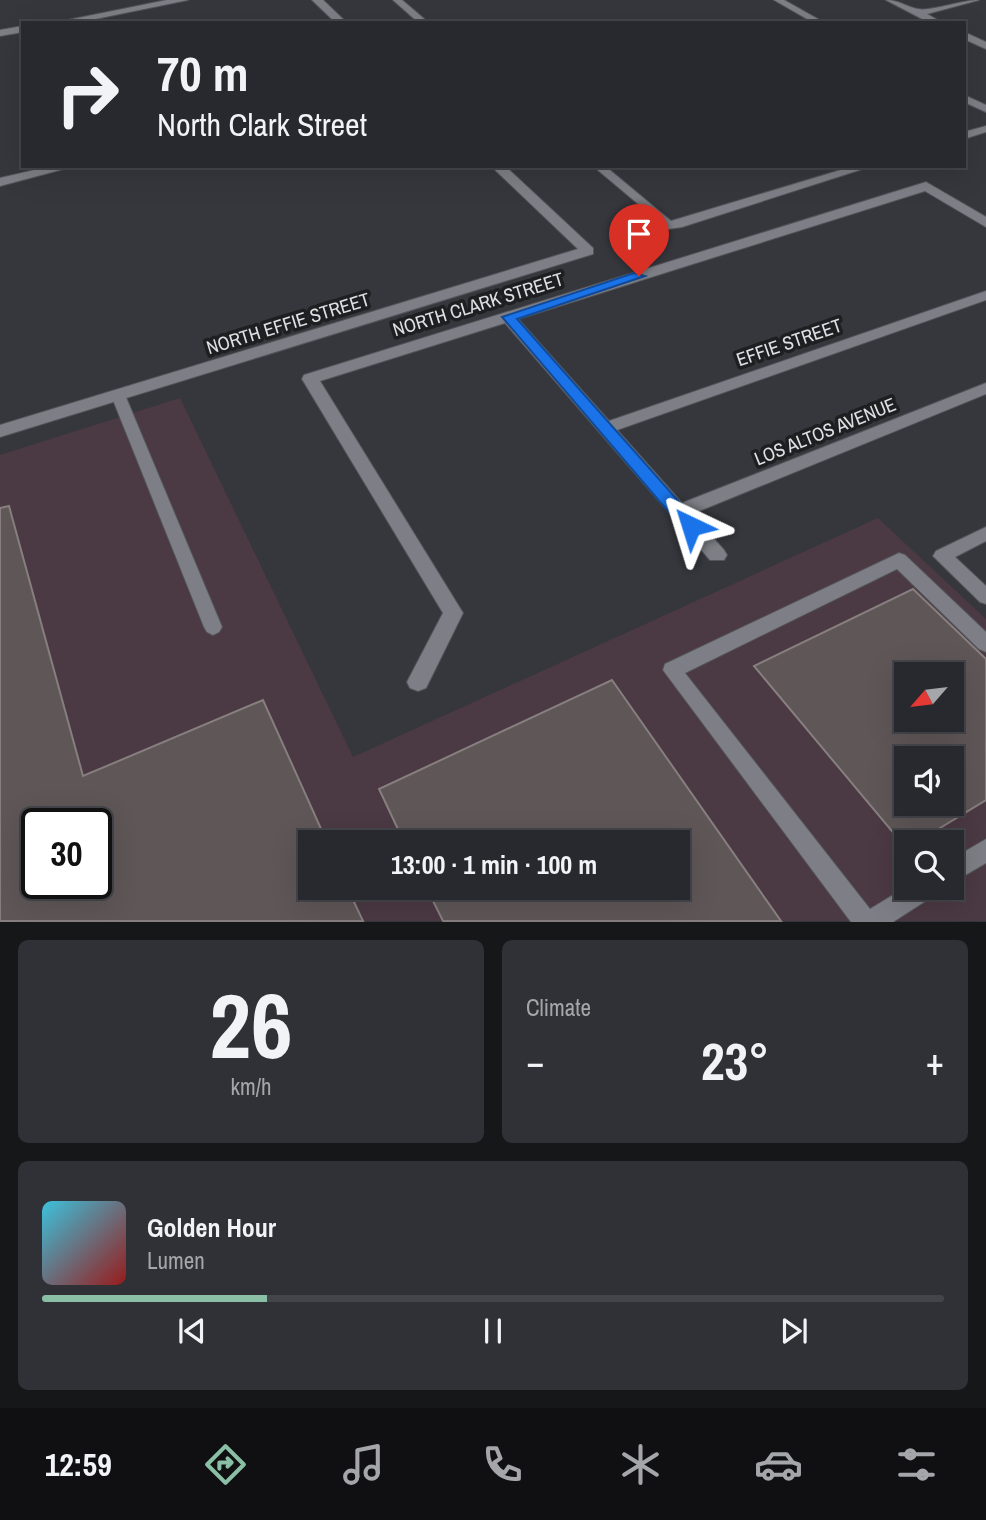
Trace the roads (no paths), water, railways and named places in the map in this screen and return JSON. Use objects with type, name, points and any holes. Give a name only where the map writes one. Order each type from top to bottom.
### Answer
[{"type":"street","points":[[69,21],[183,0]]},
{"type":"street","points":[[317,0],[340,21]]},
{"type":"street","points":[[891,0],[935,21]]},
{"type":"street","points":[[919,13],[974,0]]},
{"type":"street","points":[[0,33],[21,29]]},
{"type":"street","points":[[966,36],[986,46]]},
{"type":"street","points":[[0,182],[60,168]]},
{"type":"street","name":"NORTH EFFIE STREET","points":[[0,431],[588,251],[499,168]]},
{"type":"street","name":"NORTH CLARK STREET","points":[[418,682],[453,613],[310,379],[926,186],[986,223]]},
{"type":"street","name":"EFFIE STREET","points":[[605,428],[986,295]]},
{"type":"street","points":[[508,317],[717,555]]},
{"type":"street","name":"LOS ALTOS AVENUE","points":[[679,512],[986,388]]},
{"type":"lane","points":[[397,0],[423,21]]},
{"type":"lane","points":[[778,0],[817,21]]},
{"type":"lane","points":[[966,99],[986,109]]},
{"type":"lane","points":[[966,135],[986,130]]},
{"type":"lane","points":[[600,168],[668,225],[860,168]]},
{"type":"lane","points":[[118,395],[213,627]]},
{"type":"lane","points":[[986,533],[942,556],[986,597]]},
{"type":"lane","points":[[866,922],[672,670],[899,560],[986,644]]},
{"type":"lane","points":[[964,864],[986,850]]},
{"type":"lane","points":[[871,922],[906,900]]}]
